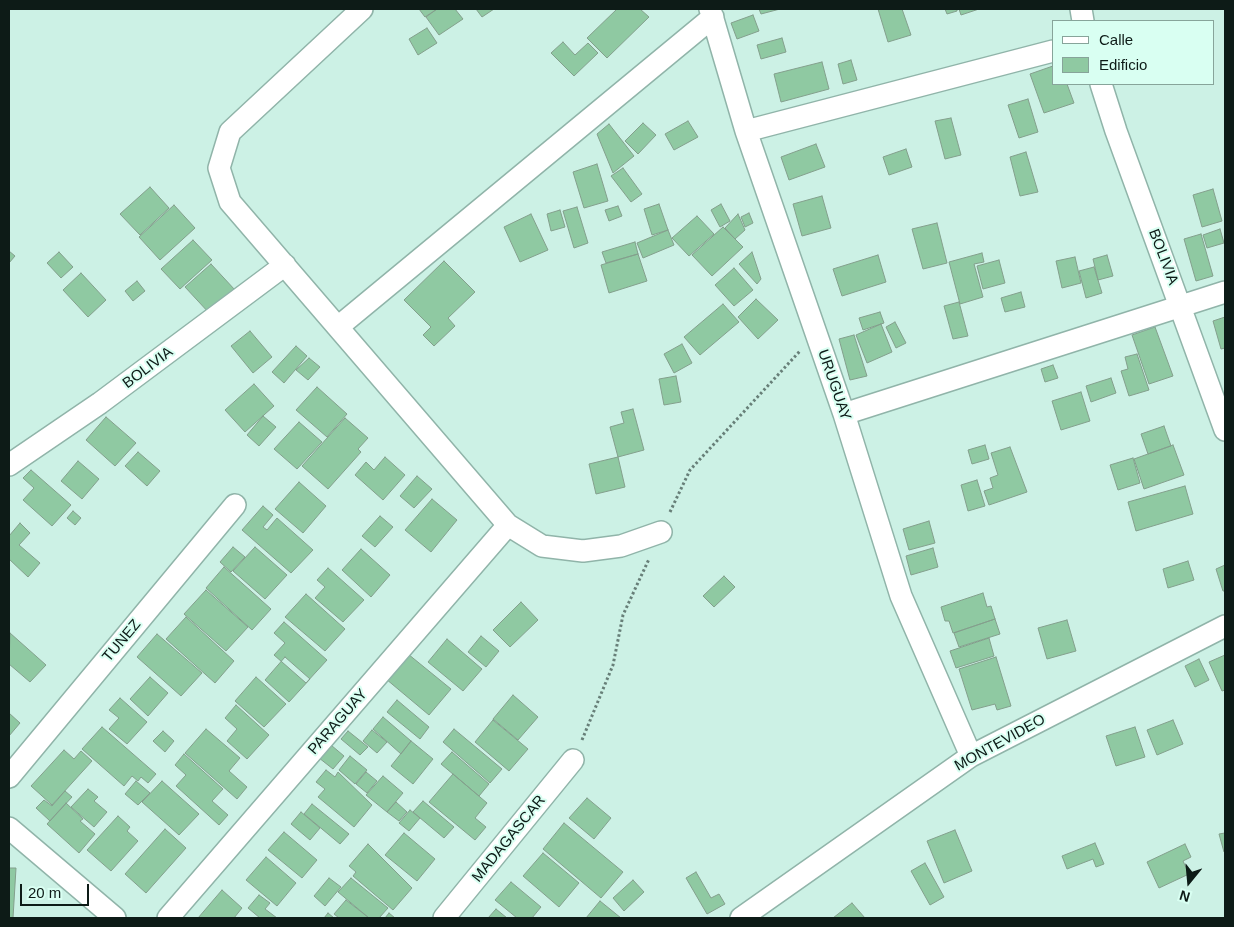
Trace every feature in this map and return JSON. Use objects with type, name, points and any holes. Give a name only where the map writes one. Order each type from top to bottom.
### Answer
[{"type":"street","points":[[362,9],[230,132],[219,168],[230,202],[508,525],[542,546],[583,551],[621,546],[661,532]]},
{"type":"street","points":[[338,327],[711,13]]},
{"type":"street","name":"URUGUAY","points":[[711,13],[746,132],[844,414],[901,596],[971,756]]},
{"type":"street","points":[[746,132],[1052,50]]},
{"type":"street","name":"BOLIVIA","points":[[1101,85],[1116,132],[1181,305],[1225,430]]},
{"type":"street","name":"BOLIVIA","points":[[9,465],[100,403],[285,265]]},
{"type":"street","points":[[844,414],[1225,292]]},
{"type":"street","name":"TUNEZ","points":[[9,777],[235,505]]},
{"type":"street","name":"PARAGUAY","points":[[168,918],[508,525]]},
{"type":"street","name":"MONTEVIDEO","points":[[741,918],[971,756],[1225,626]]},
{"type":"street","name":"MADAGASCAR","points":[[444,918],[573,760]]},
{"type":"street","points":[[9,828],[106,916]]},
{"type":"building","points":[[419,9],[437,9],[425,17]]},
{"type":"building","points":[[437,9],[455,9],[463,19],[439,35],[426,17]]},
{"type":"building","points":[[476,9],[494,9],[482,17]]},
{"type":"building","points":[[617,9],[640,9],[649,17],[607,58],[587,38]]},
{"type":"building","points":[[759,9],[780,9],[761,14]]},
{"type":"building","points":[[878,9],[902,9],[911,35],[888,42]]},
{"type":"building","points":[[945,9],[957,9],[957,11],[947,14]]},
{"type":"building","points":[[959,9],[979,9],[961,15]]},
{"type":"building","points":[[753,15],[759,31],[737,39],[731,23]]},
{"type":"building","points":[[427,28],[437,43],[418,55],[409,39]]},
{"type":"building","points":[[782,38],[786,52],[761,59],[757,45]]},
{"type":"building","points":[[563,42],[575,55],[588,43],[598,53],[574,76],[551,53]]},
{"type":"building","points":[[851,60],[857,80],[843,84],[838,64]]},
{"type":"building","points":[[822,62],[829,89],[781,102],[774,74]]},
{"type":"building","points":[[1052,66],[1052,85],[1067,85],[1074,103],[1044,113],[1030,74]]},
{"type":"building","points":[[1028,99],[1038,132],[1019,138],[1008,105]]},
{"type":"building","points":[[951,118],[961,155],[945,159],[935,121]]},
{"type":"building","points":[[688,121],[698,137],[674,150],[665,134]]},
{"type":"building","points":[[643,123],[656,135],[638,154],[625,141]]},
{"type":"building","points":[[609,124],[634,156],[613,173],[597,134]]},
{"type":"building","points":[[816,144],[825,167],[789,180],[781,157]]},
{"type":"building","points":[[906,149],[912,167],[889,175],[883,157]]},
{"type":"building","points":[[1026,152],[1038,192],[1020,196],[1010,157]]},
{"type":"building","points":[[597,164],[608,201],[584,208],[573,172]]},
{"type":"building","points":[[623,168],[642,194],[631,202],[611,176]]},
{"type":"building","points":[[150,187],[169,208],[140,235],[120,214]]},
{"type":"building","points":[[1213,189],[1222,221],[1202,227],[1193,195]]},
{"type":"building","points":[[822,196],[831,228],[802,236],[793,204]]},
{"type":"building","points":[[659,204],[668,230],[652,235],[644,209]]},
{"type":"building","points":[[721,204],[730,221],[720,227],[711,210]]},
{"type":"building","points":[[174,205],[195,228],[160,260],[139,237]]},
{"type":"building","points":[[618,206],[622,216],[609,221],[605,210]]},
{"type":"building","points":[[577,207],[588,243],[574,248],[563,211]]},
{"type":"building","points":[[560,210],[565,227],[551,231],[547,214]]},
{"type":"building","points":[[749,213],[753,223],[745,227],[741,217]]},
{"type":"building","points":[[531,214],[548,250],[520,262],[504,227]]},
{"type":"building","points":[[738,214],[745,230],[735,239],[725,228]]},
{"type":"building","points":[[697,216],[714,234],[689,256],[672,238]]},
{"type":"building","points":[[937,223],[947,263],[923,269],[912,229]]},
{"type":"building","points":[[723,227],[743,247],[712,276],[692,255]]},
{"type":"building","points":[[1220,229],[1224,243],[1207,248],[1203,235]]},
{"type":"building","points":[[668,230],[674,245],[643,258],[637,243]]},
{"type":"building","points":[[1201,234],[1213,276],[1196,281],[1184,239]]},
{"type":"building","points":[[193,240],[212,260],[180,289],[161,269]]},
{"type":"building","points":[[635,242],[638,254],[606,263],[602,252]]},
{"type":"building","points":[[9,251],[15,256],[9,263]]},
{"type":"building","points":[[59,252],[73,267],[61,278],[47,263]]},
{"type":"building","points":[[752,252],[761,279],[757,284],[739,264]]},
{"type":"building","points":[[982,253],[984,262],[974,264],[983,297],[960,304],[949,262]]},
{"type":"building","points":[[638,254],[647,281],[609,293],[601,265]]},
{"type":"building","points":[[878,255],[886,282],[842,296],[833,269]]},
{"type":"building","points":[[1107,255],[1113,276],[1098,280],[1093,259]]},
{"type":"building","points":[[1075,257],[1081,283],[1062,288],[1056,261]]},
{"type":"building","points":[[999,260],[1005,283],[983,289],[977,266]]},
{"type":"building","points":[[444,261],[475,292],[448,318],[455,326],[434,346],[423,335],[431,327],[404,300]]},
{"type":"building","points":[[211,264],[235,290],[210,314],[185,287]]},
{"type":"building","points":[[1094,267],[1102,293],[1086,298],[1079,271]]},
{"type":"building","points":[[734,268],[753,290],[734,306],[715,285]]},
{"type":"building","points":[[81,273],[106,300],[88,317],[63,290]]},
{"type":"building","points":[[137,281],[145,291],[133,301],[125,291]]},
{"type":"building","points":[[1021,292],[1025,307],[1005,312],[1001,298]]},
{"type":"building","points":[[756,299],[778,320],[758,339],[738,317]]},
{"type":"building","points":[[959,302],[968,336],[953,339],[944,306]]},
{"type":"building","points":[[723,304],[739,322],[700,355],[684,337]]},
{"type":"building","points":[[880,312],[884,323],[863,330],[859,318]]},
{"type":"building","points":[[1225,317],[1225,348],[1221,349],[1213,321]]},
{"type":"building","points":[[895,322],[906,343],[896,348],[886,327]]},
{"type":"building","points":[[881,324],[892,352],[867,363],[856,335]]},
{"type":"building","points":[[1155,327],[1173,376],[1149,384],[1132,335]]},
{"type":"building","points":[[250,331],[272,357],[253,373],[231,346]]},
{"type":"building","points":[[854,335],[867,376],[850,380],[839,339]]},
{"type":"building","points":[[682,344],[692,363],[674,373],[664,354]]},
{"type":"building","points":[[296,346],[307,356],[284,383],[272,372]]},
{"type":"building","points":[[1137,354],[1149,390],[1129,396],[1121,371],[1128,369],[1125,357]]},
{"type":"building","points":[[309,358],[320,367],[308,380],[296,370]]},
{"type":"building","points":[[1053,365],[1058,378],[1045,382],[1041,369]]},
{"type":"building","points":[[676,376],[681,402],[664,405],[659,379]]},
{"type":"building","points":[[1111,378],[1116,393],[1091,402],[1086,386]]},
{"type":"building","points":[[254,384],[274,406],[245,432],[225,410]]},
{"type":"building","points":[[317,387],[347,414],[327,437],[296,410]]},
{"type":"building","points":[[1081,392],[1090,421],[1061,430],[1052,401]]},
{"type":"building","points":[[633,409],[644,450],[618,457],[610,427],[624,423],[621,412]]},
{"type":"building","points":[[263,416],[276,427],[259,446],[247,435]]},
{"type":"building","points":[[106,417],[136,443],[115,466],[86,440]]},
{"type":"building","points":[[345,418],[368,438],[358,449],[361,452],[328,489],[302,466]]},
{"type":"building","points":[[299,422],[322,442],[297,469],[274,449]]},
{"type":"building","points":[[1164,426],[1171,446],[1148,454],[1141,434]]},
{"type":"building","points":[[985,445],[989,459],[972,464],[968,450]]},
{"type":"building","points":[[1173,445],[1184,475],[1144,489],[1134,459]]},
{"type":"building","points":[[1010,447],[1027,492],[989,505],[984,491],[993,488],[990,478],[998,475],[991,453]]},
{"type":"building","points":[[138,452],[160,471],[147,486],[125,466]]},
{"type":"building","points":[[385,457],[405,475],[383,500],[355,475],[366,462],[374,470]]},
{"type":"building","points":[[618,457],[625,487],[596,494],[589,464]]},
{"type":"building","points":[[1133,458],[1140,483],[1118,490],[1110,465]]},
{"type":"building","points":[[78,461],[99,479],[82,499],[61,481]]},
{"type":"building","points":[[31,470],[71,505],[52,526],[23,500],[34,488],[23,478]]},
{"type":"building","points":[[417,476],[432,489],[414,508],[400,496]]},
{"type":"building","points":[[977,480],[985,506],[968,511],[961,485]]},
{"type":"building","points":[[299,482],[326,506],[303,533],[275,509]]},
{"type":"building","points":[[1185,486],[1193,514],[1136,531],[1128,502]]},
{"type":"building","points":[[432,499],[457,520],[431,552],[405,530]]},
{"type":"building","points":[[263,506],[273,515],[263,527],[267,530],[277,518],[313,550],[291,573],[242,530]]},
{"type":"building","points":[[73,511],[81,518],[75,525],[67,518]]},
{"type":"building","points":[[380,516],[393,527],[375,547],[362,536]]},
{"type":"building","points":[[929,521],[935,543],[909,550],[903,529]]},
{"type":"building","points":[[20,523],[30,533],[19,545],[40,563],[28,577],[9,559],[9,536]]},
{"type":"building","points":[[233,547],[245,557],[231,572],[220,562]]},
{"type":"building","points":[[255,547],[287,575],[265,599],[233,571]]},
{"type":"building","points":[[933,548],[938,567],[911,575],[906,556]]},
{"type":"building","points":[[361,549],[390,575],[371,597],[342,570]]},
{"type":"building","points":[[1188,561],[1194,580],[1168,588],[1163,569]]},
{"type":"building","points":[[1225,565],[1225,591],[1223,591],[1216,569]]},
{"type":"building","points":[[224,567],[271,609],[252,630],[206,588]]},
{"type":"building","points":[[328,568],[364,600],[343,622],[315,598],[325,587],[317,580]]},
{"type":"building","points":[[724,576],[735,587],[714,607],[703,596]]},
{"type":"building","points":[[206,590],[248,627],[226,651],[184,614]]},
{"type":"building","points":[[983,593],[987,607],[991,606],[995,619],[953,633],[949,621],[945,621],[941,607]]},
{"type":"building","points":[[306,594],[345,629],[325,651],[285,617]]},
{"type":"building","points":[[521,602],[538,620],[510,647],[493,630]]},
{"type":"building","points":[[186,617],[234,661],[215,683],[166,639]]},
{"type":"building","points":[[995,619],[1000,634],[959,647],[954,633]]},
{"type":"building","points":[[1067,620],[1076,651],[1047,659],[1038,628]]},
{"type":"building","points":[[284,622],[327,660],[306,683],[274,655],[285,643],[274,633]]},
{"type":"building","points":[[10,633],[46,665],[30,682],[9,664]]},
{"type":"building","points":[[157,634],[202,673],[181,696],[137,657]]},
{"type":"building","points":[[481,636],[499,651],[486,667],[468,652]]},
{"type":"building","points":[[989,638],[994,656],[956,668],[950,651]]},
{"type":"building","points":[[447,639],[482,669],[463,691],[428,662]]},
{"type":"building","points":[[408,654],[451,689],[429,715],[386,679]]},
{"type":"building","points":[[1225,655],[1225,690],[1222,691],[1209,662]]},
{"type":"building","points":[[285,657],[310,679],[289,702],[265,680]]},
{"type":"building","points":[[996,657],[1011,706],[997,710],[995,704],[972,710],[959,669]]},
{"type":"building","points":[[1199,659],[1209,680],[1195,687],[1185,666]]},
{"type":"building","points":[[150,677],[168,693],[148,716],[130,699]]},
{"type":"building","points":[[256,677],[286,704],[264,727],[235,701]]},
{"type":"building","points":[[513,695],[538,717],[518,740],[493,719]]},
{"type":"building","points":[[120,698],[147,722],[127,744],[109,729],[119,718],[109,710]]},
{"type":"building","points":[[397,700],[429,727],[420,739],[387,712]]},
{"type":"building","points":[[236,705],[269,735],[247,759],[227,741],[237,729],[225,718]]},
{"type":"building","points":[[9,713],[20,723],[9,736]]},
{"type":"building","points":[[383,717],[411,741],[401,754],[373,729]]},
{"type":"building","points":[[493,720],[528,749],[509,771],[475,742]]},
{"type":"building","points":[[1173,720],[1183,744],[1157,755],[1147,730]]},
{"type":"building","points":[[102,727],[156,774],[148,783],[141,777],[138,781],[132,776],[124,786],[82,749]]},
{"type":"building","points":[[1135,727],[1145,757],[1116,766],[1106,736]]},
{"type":"building","points":[[206,729],[240,758],[229,771],[247,787],[237,799],[185,753]]},
{"type":"building","points":[[454,729],[502,769],[490,783],[443,742]]},
{"type":"building","points":[[372,730],[387,742],[377,753],[363,741]]},
{"type":"building","points":[[163,731],[174,741],[165,752],[153,741]]},
{"type":"building","points":[[348,731],[368,747],[360,755],[341,739]]},
{"type":"building","points":[[325,740],[344,756],[333,769],[314,754]]},
{"type":"building","points":[[411,741],[433,759],[413,784],[391,766]]},
{"type":"building","points":[[64,750],[74,759],[81,751],[92,761],[52,805],[31,786]]},
{"type":"building","points":[[452,752],[489,784],[479,796],[441,764]]},
{"type":"building","points":[[184,754],[223,789],[212,801],[228,815],[219,825],[176,786],[186,775],[175,765]]},
{"type":"building","points":[[350,756],[367,770],[355,784],[339,770]]},
{"type":"building","points":[[326,770],[335,777],[338,772],[372,805],[354,827],[318,797],[325,789],[316,782]]},
{"type":"building","points":[[366,772],[377,781],[367,793],[356,784]]},
{"type":"building","points":[[453,774],[487,803],[475,818],[486,827],[475,840],[429,802]]},
{"type":"building","points":[[383,776],[403,793],[387,812],[366,795]]},
{"type":"building","points":[[136,781],[150,793],[138,805],[125,794]]},
{"type":"building","points":[[162,781],[199,814],[179,835],[142,802]]},
{"type":"building","points":[[88,789],[98,797],[94,801],[107,812],[94,827],[71,807]]},
{"type":"building","points":[[65,791],[72,797],[50,821],[36,808],[44,800],[52,806]]},
{"type":"building","points":[[587,798],[611,818],[594,839],[569,818]]},
{"type":"building","points":[[423,801],[454,827],[444,838],[413,812]]},
{"type":"building","points":[[396,802],[407,812],[399,821],[387,812]]},
{"type":"building","points":[[66,803],[83,819],[80,821],[95,834],[79,853],[47,824]]},
{"type":"building","points":[[312,804],[349,834],[340,844],[304,814]]},
{"type":"building","points":[[410,810],[420,818],[409,831],[399,823]]},
{"type":"building","points":[[301,812],[320,828],[310,840],[291,824]]},
{"type":"building","points":[[118,816],[130,827],[127,831],[138,841],[111,871],[87,850]]},
{"type":"building","points":[[564,823],[623,872],[601,898],[543,849]]},
{"type":"building","points":[[165,829],[186,848],[146,893],[125,874]]},
{"type":"building","points":[[955,830],[972,871],[944,883],[927,841]]},
{"type":"building","points":[[284,832],[317,860],[302,878],[268,850]]},
{"type":"building","points":[[404,833],[435,859],[417,881],[385,855]]},
{"type":"building","points":[[1225,833],[1225,852],[1224,852],[1219,834]]},
{"type":"building","points":[[1095,843],[1104,864],[1096,867],[1093,859],[1067,869],[1062,856]]},
{"type":"building","points":[[368,844],[412,888],[393,910],[353,876],[356,872],[349,866]]},
{"type":"building","points":[[1185,844],[1191,857],[1183,861],[1189,874],[1159,888],[1147,862]]},
{"type":"building","points":[[543,853],[579,883],[559,907],[523,876]]},
{"type":"building","points":[[266,857],[296,883],[277,906],[246,880]]},
{"type":"building","points":[[925,863],[944,897],[930,905],[911,871]]},
{"type":"building","points":[[9,868],[16,868],[13,918],[9,918]]},
{"type":"building","points":[[696,872],[711,898],[719,894],[725,904],[707,914],[686,878]]},
{"type":"building","points":[[329,878],[341,887],[325,906],[314,896]]},
{"type":"building","points":[[351,878],[388,908],[379,918],[369,918],[338,892]]},
{"type":"building","points":[[633,880],[644,892],[624,911],[613,898]]},
{"type":"building","points":[[511,882],[541,907],[532,918],[517,918],[495,900]]},
{"type":"building","points":[[222,890],[242,908],[234,918],[198,918]]},
{"type":"building","points":[[259,895],[270,903],[265,909],[277,918],[260,918],[248,908]]},
{"type":"building","points":[[346,900],[369,918],[339,918],[334,914]]},
{"type":"building","points":[[600,901],[621,918],[586,918]]},
{"type":"building","points":[[852,903],[865,918],[833,918]]},
{"type":"building","points":[[496,909],[507,918],[488,918]]},
{"type":"building","points":[[328,913],[334,918],[324,918]]},
{"type":"building","points":[[389,913],[395,918],[385,918]]}]
